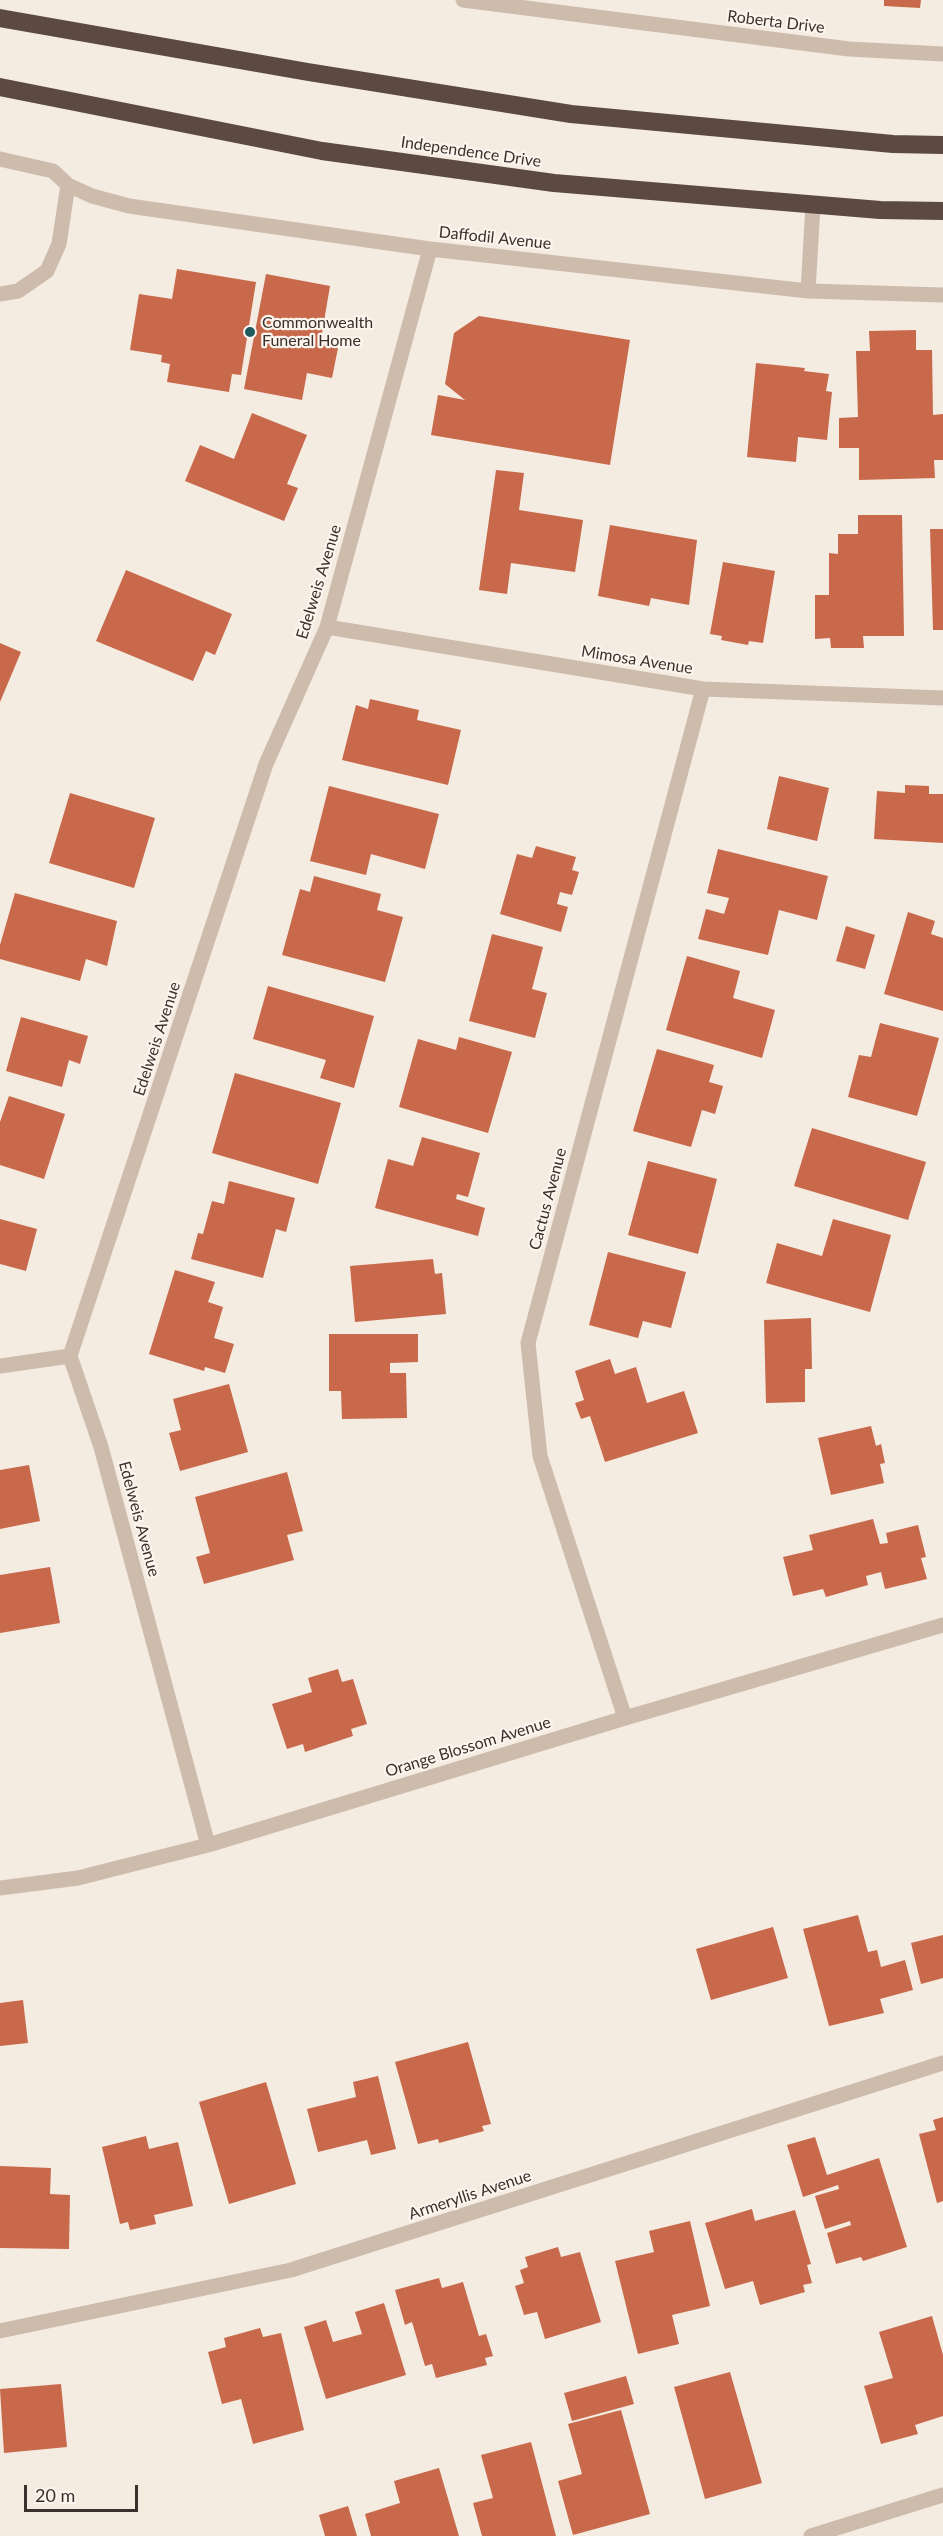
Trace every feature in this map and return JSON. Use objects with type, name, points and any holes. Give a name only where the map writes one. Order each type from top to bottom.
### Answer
[{"type":"highway","points":[[0,18],[308,72],[571,114],[893,144],[943,145]]},
{"type":"highway","name":"Independence Drive","points":[[0,87],[322,151],[554,183],[880,210],[943,211]]},
{"type":"street","name":"Roberta Drive","points":[[463,0],[849,50],[943,54]]},
{"type":"street","name":"Daffodil Avenue","points":[[0,159],[52,171],[68,185],[92,196],[129,206],[430,249],[808,291],[943,294]]},
{"type":"street","points":[[0,294],[18,291],[47,271],[59,244],[68,185]]},
{"type":"street","points":[[808,291],[813,205]]},
{"type":"street","name":"Edelweis Avenue","points":[[208,1845],[102,1448],[70,1356],[266,764],[327,627],[430,249]]},
{"type":"street","name":"Mimosa Avenue","points":[[327,627],[703,689],[943,698]]},
{"type":"street","name":"Cactus Avenue","points":[[625,1718],[540,1456],[528,1342],[703,689]]},
{"type":"street","points":[[0,1366],[70,1356]]},
{"type":"street","name":"Orange Blossom Avenue","points":[[0,1888],[78,1878],[208,1845],[625,1718],[943,1625]]},
{"type":"street","name":"Armeryllis Avenue","points":[[0,2331],[291,2270],[943,2062]]},
{"type":"street","points":[[811,2536],[943,2495]]},
{"type":"building","points":[[884,0],[921,0],[920,8],[884,6]]},
{"type":"building","points":[[177,269],[256,282],[241,375],[232,374],[229,392],[167,382],[170,364],[161,362],[162,355],[130,350],[139,294],[172,299]]},
{"type":"building","points":[[266,274],[330,286],[320,345],[338,348],[332,378],[307,373],[302,400],[244,389]]},
{"type":"building","points":[[479,316],[630,340],[610,465],[431,435],[438,395],[465,400],[445,384],[454,333]]},
{"type":"building","points":[[916,330],[916,350],[932,350],[933,415],[943,414],[943,460],[934,460],[935,478],[859,480],[859,448],[839,448],[839,418],[858,417],[856,351],[870,351],[869,331]]},
{"type":"building","points":[[756,363],[805,368],[804,371],[829,374],[826,391],[832,392],[827,440],[798,437],[796,462],[747,457]]},
{"type":"building","points":[[252,413],[307,435],[287,484],[298,488],[284,521],[185,481],[200,445],[234,459]]},
{"type":"building","points":[[496,470],[524,473],[519,510],[583,520],[575,572],[511,563],[507,594],[479,590]]},
{"type":"building","points":[[858,515],[902,515],[904,636],[863,636],[864,648],[831,648],[830,638],[815,639],[815,595],[829,595],[829,553],[838,554],[838,534],[858,534]]},
{"type":"building","points":[[610,525],[697,540],[689,605],[651,598],[649,606],[598,596]]},
{"type":"building","points":[[930,529],[943,529],[943,630],[933,630]]},
{"type":"building","points":[[723,562],[775,571],[763,643],[749,641],[748,645],[721,640],[722,636],[710,634]]},
{"type":"building","points":[[126,570],[232,614],[215,655],[206,651],[193,681],[96,641]]},
{"type":"building","points":[[0,643],[21,652],[0,702]]},
{"type":"building","points":[[370,699],[419,710],[417,720],[461,730],[448,785],[342,760],[356,705],[368,709]]},
{"type":"building","points":[[779,776],[829,788],[817,841],[767,829]]},
{"type":"building","points":[[905,785],[929,786],[929,794],[943,794],[943,843],[874,839],[877,791],[905,793]]},
{"type":"building","points":[[329,786],[439,814],[425,869],[371,854],[366,875],[310,861]]},
{"type":"building","points":[[70,793],[155,818],[134,888],[49,863]]},
{"type":"building","points":[[536,846],[576,857],[572,870],[579,872],[572,895],[560,892],[557,904],[568,907],[561,932],[500,914],[517,854],[532,858]]},
{"type":"building","points":[[718,849],[828,876],[817,920],[779,910],[768,955],[698,939],[706,909],[724,914],[729,898],[707,893]]},
{"type":"building","points":[[314,876],[381,894],[377,910],[403,917],[385,982],[282,955],[300,889],[310,892]]},
{"type":"building","points":[[15,893],[117,921],[107,966],[86,959],[80,981],[0,959],[0,945]]},
{"type":"building","points":[[908,912],[935,921],[931,934],[943,938],[943,1011],[884,994]]},
{"type":"building","points":[[846,926],[875,935],[865,969],[836,961]]},
{"type":"building","points":[[492,934],[543,947],[532,989],[547,993],[535,1038],[469,1021]]},
{"type":"building","points":[[687,956],[740,971],[733,998],[775,1010],[762,1058],[666,1030]]},
{"type":"building","points":[[268,986],[374,1016],[354,1088],[320,1078],[326,1060],[253,1039]]},
{"type":"building","points":[[21,1017],[88,1036],[80,1064],[69,1060],[62,1087],[6,1071]]},
{"type":"building","points":[[880,1023],[939,1038],[917,1116],[848,1097],[859,1055],[871,1057]]},
{"type":"building","points":[[459,1037],[512,1052],[488,1133],[399,1107],[418,1039],[456,1050]]},
{"type":"building","points":[[657,1049],[714,1065],[709,1082],[723,1086],[715,1114],[702,1110],[691,1147],[633,1131]]},
{"type":"building","points":[[235,1073],[341,1103],[318,1184],[212,1153]]},
{"type":"building","points":[[9,1096],[65,1114],[44,1179],[0,1165],[0,1122]]},
{"type":"building","points":[[812,1128],[926,1162],[908,1220],[794,1186]]},
{"type":"building","points":[[422,1137],[480,1153],[468,1197],[457,1194],[456,1199],[485,1208],[478,1236],[375,1208],[388,1159],[413,1166]]},
{"type":"building","points":[[648,1161],[717,1179],[698,1254],[628,1235]]},
{"type":"building","points":[[229,1181],[295,1198],[286,1232],[276,1229],[263,1278],[191,1259],[198,1233],[203,1234],[212,1201],[224,1204]]},
{"type":"building","points":[[0,1219],[37,1229],[26,1271],[0,1264]]},
{"type":"building","points":[[833,1219],[891,1235],[870,1312],[766,1283],[777,1243],[822,1256]]},
{"type":"building","points":[[608,1252],[686,1272],[671,1328],[643,1321],[638,1338],[589,1325]]},
{"type":"building","points":[[433,1259],[435,1274],[442,1273],[446,1314],[355,1322],[350,1266]]},
{"type":"building","points":[[175,1270],[215,1282],[208,1302],[223,1307],[214,1338],[234,1344],[225,1373],[205,1367],[204,1371],[149,1354]]},
{"type":"building","points":[[811,1318],[812,1369],[805,1369],[805,1402],[766,1403],[764,1320]]},
{"type":"building","points":[[329,1334],[418,1334],[418,1362],[390,1363],[390,1373],[406,1373],[407,1418],[342,1419],[341,1391],[329,1391]]},
{"type":"building","points":[[610,1359],[615,1374],[636,1367],[647,1403],[684,1391],[698,1433],[605,1462],[590,1416],[581,1419],[575,1403],[584,1400],[575,1371]]},
{"type":"building","points":[[229,1384],[248,1452],[180,1471],[169,1433],[181,1430],[173,1399]]},
{"type":"building","points":[[871,1426],[876,1446],[881,1444],[885,1463],[880,1464],[884,1483],[831,1495],[818,1438]]},
{"type":"building","points":[[29,1465],[40,1521],[0,1529],[0,1470]]},
{"type":"building","points":[[287,1472],[303,1531],[287,1535],[294,1560],[204,1584],[196,1557],[210,1553],[195,1497]]},
{"type":"building","points":[[873,1519],[880,1544],[888,1543],[886,1533],[918,1525],[926,1557],[921,1558],[927,1579],[885,1589],[881,1572],[866,1576],[868,1585],[826,1597],[823,1589],[793,1596],[783,1557],[813,1550],[809,1535]]},
{"type":"building","points":[[50,1567],[60,1623],[0,1633],[0,1575]]},
{"type":"building","points":[[338,1669],[342,1682],[353,1679],[367,1724],[351,1729],[353,1736],[305,1752],[303,1744],[287,1749],[272,1704],[312,1692],[308,1678]]},
{"type":"building","points":[[858,1915],[868,1952],[877,1950],[881,1967],[905,1960],[913,1990],[880,1999],[884,2013],[829,2026],[803,1929]]},
{"type":"building","points":[[773,1927],[788,1978],[711,2000],[696,1949]]},
{"type":"building","points":[[943,1935],[943,1978],[921,1984],[911,1943]]},
{"type":"building","points":[[23,2000],[28,2043],[0,2046],[0,2003]]},
{"type":"building","points":[[468,2042],[491,2124],[482,2126],[484,2131],[439,2143],[438,2139],[418,2144],[395,2062]]},
{"type":"building","points":[[378,2076],[396,2149],[371,2155],[367,2140],[318,2152],[307,2109],[356,2097],[353,2082]]},
{"type":"building","points":[[266,2082],[296,2184],[229,2204],[199,2102]]},
{"type":"building","points":[[943,2117],[943,2201],[937,2203],[919,2134],[936,2130],[933,2120]]},
{"type":"building","points":[[146,2136],[149,2149],[178,2142],[193,2206],[154,2215],[156,2224],[130,2230],[128,2222],[120,2224],[102,2147]]},
{"type":"building","points":[[815,2137],[827,2175],[879,2158],[907,2247],[863,2261],[861,2257],[836,2264],[827,2233],[851,2225],[850,2221],[825,2229],[815,2196],[839,2189],[838,2185],[803,2197],[787,2145]]},
{"type":"building","points":[[0,2166],[51,2168],[50,2194],[70,2195],[69,2249],[0,2248]]},
{"type":"building","points":[[752,2209],[755,2221],[795,2210],[811,2264],[807,2265],[812,2283],[803,2285],[805,2292],[760,2305],[753,2281],[725,2289],[705,2223]]},
{"type":"building","points":[[690,2221],[710,2306],[672,2315],[679,2344],[638,2354],[615,2261],[654,2252],[649,2231]]},
{"type":"building","points":[[558,2247],[561,2257],[580,2252],[601,2322],[545,2339],[537,2312],[524,2315],[515,2286],[524,2283],[520,2270],[528,2267],[525,2257]]},
{"type":"building","points":[[439,2278],[442,2288],[463,2282],[479,2336],[486,2334],[493,2356],[485,2358],[487,2365],[436,2378],[432,2364],[425,2366],[412,2322],[405,2325],[395,2290]]},
{"type":"building","points":[[384,2303],[406,2375],[326,2399],[304,2327],[326,2320],[333,2342],[362,2334],[355,2312]]},
{"type":"building","points":[[932,2316],[943,2355],[943,2416],[915,2425],[918,2434],[881,2444],[864,2386],[893,2378],[879,2332]]},
{"type":"building","points":[[260,2328],[263,2337],[281,2333],[304,2430],[253,2444],[241,2399],[222,2404],[208,2352],[226,2347],[224,2338]]},
{"type":"building","points":[[730,2372],[762,2483],[705,2499],[674,2387]]},
{"type":"building","points":[[626,2376],[634,2404],[572,2421],[564,2393]]},
{"type":"building","points":[[61,2384],[67,2447],[4,2453],[0,2389]]},
{"type":"building","points":[[621,2410],[650,2514],[573,2535],[558,2481],[582,2474],[568,2424]]},
{"type":"building","points":[[531,2442],[556,2536],[482,2536],[473,2503],[493,2498],[481,2455]]},
{"type":"building","points":[[439,2468],[459,2536],[371,2536],[365,2514],[400,2503],[394,2481]]},
{"type":"building","points":[[348,2506],[357,2536],[325,2536],[319,2515]]},
{"type":"place","name":"Commonwealth Funeral Home","points":[[250,332]]}]
